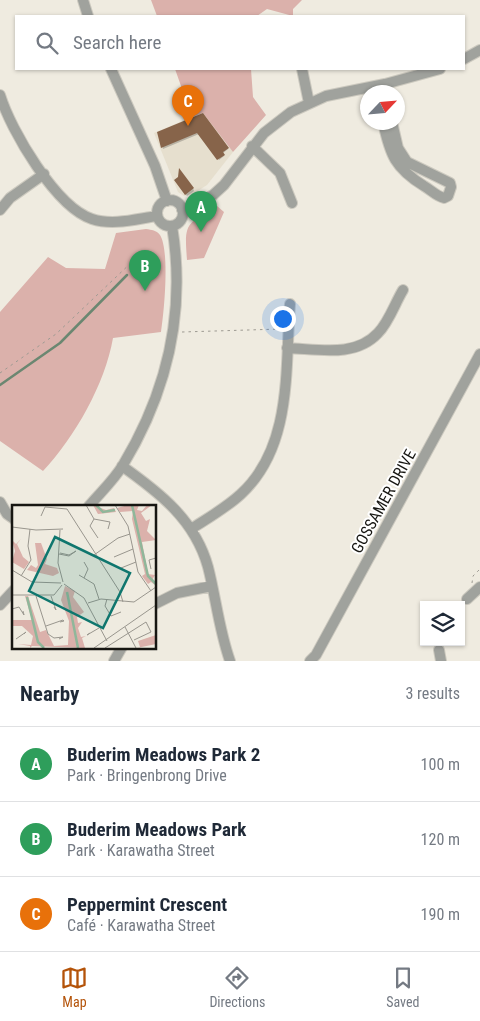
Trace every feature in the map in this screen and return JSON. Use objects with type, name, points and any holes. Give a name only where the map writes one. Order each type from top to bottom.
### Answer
[{"type":"street","points":[[83,0],[88,15]]},
{"type":"street","points":[[465,58],[480,50]]},
{"type":"street","points":[[111,70],[155,166],[166,201]]},
{"type":"street","points":[[302,70],[309,103]]},
{"type":"street","points":[[392,85],[437,70]]},
{"type":"street","points":[[182,210],[198,204],[213,195],[224,185],[252,146],[276,122],[309,103],[326,96],[360,92]]},
{"type":"street","points":[[0,95],[15,131],[58,194],[72,208],[93,219],[115,223],[157,216]]},
{"type":"street","points":[[385,130],[391,153],[399,167],[435,194],[444,198],[448,196],[451,187],[450,182],[412,167],[401,156],[394,130]]},
{"type":"street","points":[[252,146],[280,173],[292,203]]},
{"type":"street","points":[[0,210],[10,198],[44,174]]},
{"type":"street","points":[[166,201],[178,203],[182,210],[179,222],[172,226],[164,225],[157,216],[160,205],[166,201]]},
{"type":"street","points":[[90,505],[122,466],[147,421],[161,387],[171,349],[176,315],[178,280],[172,226]]},
{"type":"street","points":[[287,348],[345,350],[364,345],[379,332],[403,290]]},
{"type":"street","points":[[191,529],[242,493],[262,468],[276,441],[284,401],[290,304]]},
{"type":"street","name":"GOSSAMER DRIVE","points":[[310,661],[316,655],[480,354]]},
{"type":"street","points":[[122,466],[162,496],[191,529],[202,550],[212,586],[223,640],[230,661]]},
{"type":"street","points":[[0,502],[7,515]]},
{"type":"street","points":[[156,604],[177,593],[212,586]]},
{"type":"street","points":[[468,598],[480,587]]},
{"type":"street","points":[[0,605],[12,592]]},
{"type":"street","points":[[114,661],[121,648]]},
{"type":"street","points":[[439,650],[441,661]]},
{"type":"path","points":[[0,373],[56,334],[134,260]]},
{"type":"path","points":[[181,332],[288,328]]},
{"type":"shaded area","points":[[151,0],[302,0],[293,9],[293,15],[267,9],[258,15],[157,15]]},
{"type":"shaded area","points":[[175,70],[251,70],[253,97],[266,115],[233,152],[203,113],[192,117]]},
{"type":"shaded area","points":[[203,112],[233,152],[207,185],[193,194],[184,196],[178,192],[154,133]]},
{"type":"shaded area","points":[[217,206],[224,212],[204,258],[187,260],[186,238],[189,226],[193,221]]},
{"type":"shaded area","points":[[146,229],[155,231],[160,235],[165,254],[164,311],[161,332],[113,338],[103,373],[87,409],[66,442],[43,471],[0,441],[0,312],[48,257],[66,268],[105,269],[116,233]]},
{"type":"building","points":[[203,113],[229,148],[223,152],[225,155],[217,160],[197,133],[161,148],[157,132]]},
{"type":"building","points":[[179,168],[194,188],[185,195],[174,180],[178,177]]},
{"type":"waterway","points":[[0,385],[60,343],[127,275]]},
{"type":"place","name":"Peppermint Crescent","points":[[188,126]]},
{"type":"place","name":"Buderim Meadows Park 2","points":[[201,232]]},
{"type":"place","name":"Buderim Meadows Park","points":[[145,291]]}]
